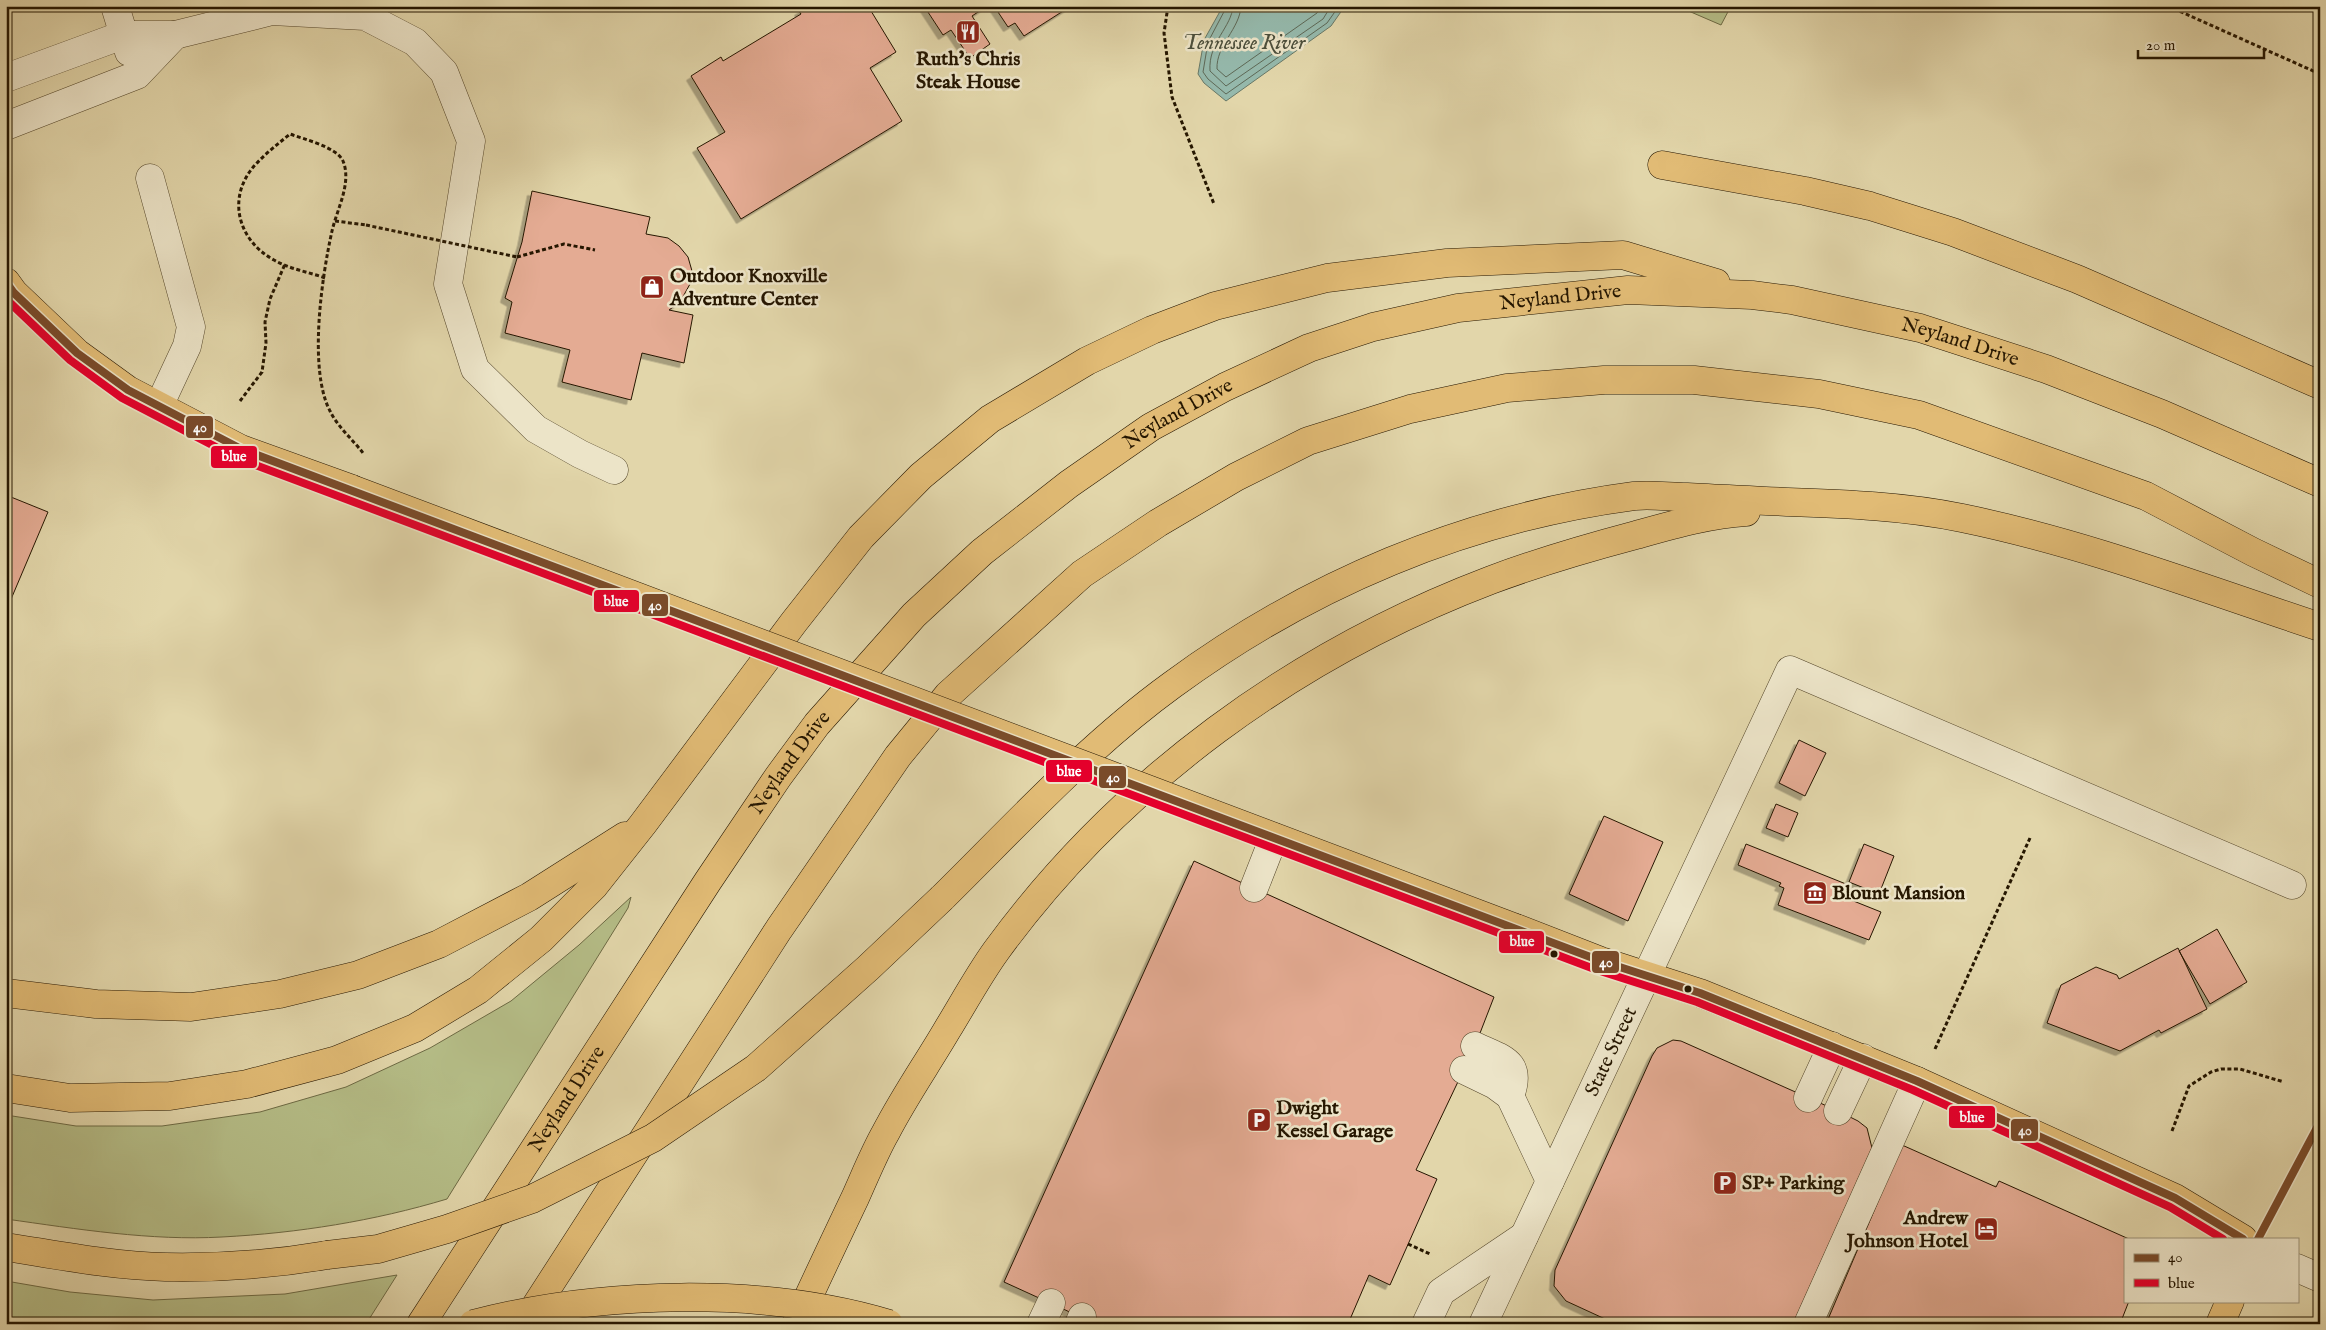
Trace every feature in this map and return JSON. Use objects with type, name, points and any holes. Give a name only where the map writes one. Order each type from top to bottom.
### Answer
[{"type":"main road","points":[[1662,165],[1805,191],[1870,206],[1953,232],[2077,279],[2320,385]]},
{"type":"main road","points":[[6,1088],[70,1098],[170,1096],[247,1084],[337,1060],[414,1028],[478,990],[541,939],[594,886],[644,824],[794,622],[861,537],[922,476],[990,419],[1087,361],[1152,330],[1215,306],[1327,278],[1447,263],[1623,255],[1752,295]]},
{"type":"main road","points":[[6,282],[14,293],[77,353],[128,390],[241,449],[352,489],[1601,961],[1700,993],[1917,1081],[2175,1198],[2241,1238]]},
{"type":"main road","name":"Neyland Drive","points":[[421,1324],[708,881],[816,724],[914,615],[982,552],[1069,484],[1151,427],[1225,387],[1309,348],[1373,327],[1458,308],[1628,290],[1752,295],[1792,300],[1920,328],[2037,366],[2162,414],[2320,483]]},
{"type":"main road","points":[[524,1324],[780,929],[898,756],[948,695],[1082,574],[1173,514],[1236,477],[1308,441],[1410,409],[1507,388],[1604,380],[1694,380],[1819,394],[1919,415],[2146,496],[2253,552],[2320,584]]},
{"type":"main road","points":[[6,1247],[164,1267],[238,1264],[378,1248],[447,1229],[532,1199],[653,1138],[756,1068],[868,968],[1118,727],[1172,684],[1265,622],[1341,582],[1398,558],[1463,535],[1538,514],[1638,495],[1859,505],[1906,509],[1960,517],[2051,539],[2320,627]]},
{"type":"main road","points":[[796,1324],[886,1132],[994,954],[1048,884],[1106,824],[1186,751],[1312,666],[1376,630],[1448,596],[1530,565],[1660,528],[1732,513],[1859,505]]},
{"type":"main road","points":[[6,993],[96,1004],[191,1007],[280,994],[358,975],[439,944],[529,897],[644,824]]},
{"type":"main road","points":[[473,1324],[516,1313],[591,1303],[658,1298],[777,1302],[828,1309],[889,1324]]},
{"type":"main road","points":[[2220,1324],[2230,1302]]},
{"type":"street","points":[[115,6],[137,75]]},
{"type":"street","points":[[6,78],[123,34],[175,36],[272,11],[365,16],[415,42],[444,72],[471,141],[448,284],[475,369],[536,429],[580,454],[614,470]]},
{"type":"street","points":[[6,126],[137,75],[175,36]]},
{"type":"street","points":[[150,178],[191,327],[187,346],[159,406]]},
{"type":"street","name":"State Street","points":[[1483,1324],[1790,670],[2292,885]]},
{"type":"street","points":[[1254,888],[1274,837]]},
{"type":"street","points":[[1808,1098],[1832,1046]]},
{"type":"street","points":[[1469,1058],[1510,1096],[1550,1181]]},
{"type":"street","points":[[1838,1112],[1863,1058]]},
{"type":"street","points":[[1808,1324],[1917,1081]]},
{"type":"street","points":[[1426,1324],[1441,1292],[1524,1236]]},
{"type":"street","points":[[2298,1268],[2320,1278]]},
{"type":"path","points":[[1168,6],[1164,33],[1172,97],[1214,204]]},
{"type":"path","points":[[2168,6],[2320,74]]},
{"type":"path","points":[[325,278],[275,261],[254,244],[239,218],[243,183],[255,165],[290,134],[338,153],[343,161],[345,174],[342,198],[335,221],[317,324],[322,383],[330,411],[365,455]]},
{"type":"path","points":[[335,221],[366,225],[517,257],[564,244],[595,250]]},
{"type":"path","points":[[240,401],[262,372],[266,343],[266,314],[270,299],[285,264]]},
{"type":"path","points":[[1932,1056],[2030,838]]},
{"type":"path","points":[[2172,1131],[2189,1086],[2211,1072],[2221,1069],[2240,1069],[2284,1082]]},
{"type":"path","points":[[2266,1222],[2320,1122]]},
{"type":"path","points":[[1408,1244],[1438,1258]]},
{"type":"green space","points":[[1677,6],[1731,6],[1721,25]]},
{"type":"green space","points":[[631,897],[628,908],[447,1199],[392,1214],[336,1225],[222,1237],[141,1236],[6,1219],[6,1115],[76,1126],[162,1126],[260,1112],[346,1087],[430,1048],[511,1001],[579,945]]},
{"type":"green space","points":[[397,1275],[366,1324],[6,1324],[6,1281],[70,1292],[153,1300],[285,1294]]},
{"type":"water","name":"Tennessee River","points":[[1223,6],[1345,6],[1331,26],[1226,101],[1204,83],[1198,74],[1204,40]]},
{"type":"building","points":[[807,6],[868,6],[896,52],[870,68],[902,121],[741,219],[697,148],[725,132],[691,76],[721,57],[723,61],[801,14],[799,11]]},
{"type":"building","name":"Ruth's Chris Steak House","points":[[924,6],[987,6],[972,16],[990,44],[970,58],[951,30],[943,35]]},
{"type":"building","name":"Ruth's Chris Steak House","points":[[994,6],[1071,6],[1024,36],[1015,23],[1008,27]]},
{"type":"building","points":[[532,191],[650,217],[646,234],[668,238],[679,246],[688,257],[692,271],[690,284],[680,302],[669,310],[693,315],[684,363],[642,353],[631,400],[562,382],[570,350],[505,333],[512,302],[505,298],[522,242]]},
{"type":"building","points":[[6,495],[48,512],[6,611]]},
{"type":"building","points":[[1799,740],[1826,753],[1805,796],[1779,783]]},
{"type":"building","points":[[1776,804],[1798,813],[1788,837],[1766,828]]},
{"type":"building","points":[[1604,816],[1663,842],[1628,921],[1569,894]]},
{"type":"building","name":"Blount Mansion","points":[[1746,844],[1851,886],[1846,898],[1881,912],[1869,940],[1778,905],[1784,888],[1779,886],[1781,883],[1738,865]]},
{"type":"building","points":[[1864,844],[1894,856],[1879,894],[1849,882]]},
{"type":"building","name":"Dwight Kessel Garage","points":[[1194,861],[1494,997],[1475,1046],[1416,1170],[1437,1179],[1390,1285],[1369,1275],[1348,1324],[1096,1324],[1004,1282]]},
{"type":"building","points":[[2217,929],[2247,982],[2210,1004],[2179,951]]},
{"type":"building","points":[[2178,948],[2207,1009],[2161,1033],[2159,1030],[2120,1051],[2047,1023],[2061,985],[2096,967],[2117,975],[2119,979]]},
{"type":"building","name":"SP+ Parking","points":[[1673,1040],[1681,1041],[1838,1111],[1867,1128],[1872,1148],[1793,1324],[1616,1324],[1566,1301],[1554,1286],[1555,1270],[1652,1056],[1657,1048]]},
{"type":"building","name":"Andrew Johnson Hotel","points":[[1902,1145],[1996,1187],[1999,1181],[2127,1238],[2124,1238],[2124,1302],[2129,1302],[2120,1324],[1826,1324]]},
{"type":"transit line","name":"40","points":[[6,282],[14,293],[77,353],[128,390],[241,449],[1601,961],[1700,993],[1917,1081],[2175,1198],[2241,1238]]},
{"type":"transit line","name":"blue","points":[[6,299],[70,360],[122,398],[237,458],[1597,970],[1697,1002],[1913,1090],[2170,1207],[2221,1238]]},
{"type":"transit line","name":"40","points":[[2259,1238],[2320,1122]]},
{"type":"place","name":"Ruth's Chris Steak House","points":[[968,32]]},
{"type":"place","name":"Outdoor Knoxville Adventure Center","points":[[652,287]]},
{"type":"place","name":"Blount Mansion","points":[[1815,893]]},
{"type":"place","name":"Dwight Kessel Garage","points":[[1259,1120]]},
{"type":"place","name":"SP+ Parking","points":[[1725,1183]]},
{"type":"place","name":"Andrew Johnson Hotel","points":[[1986,1229]]}]
